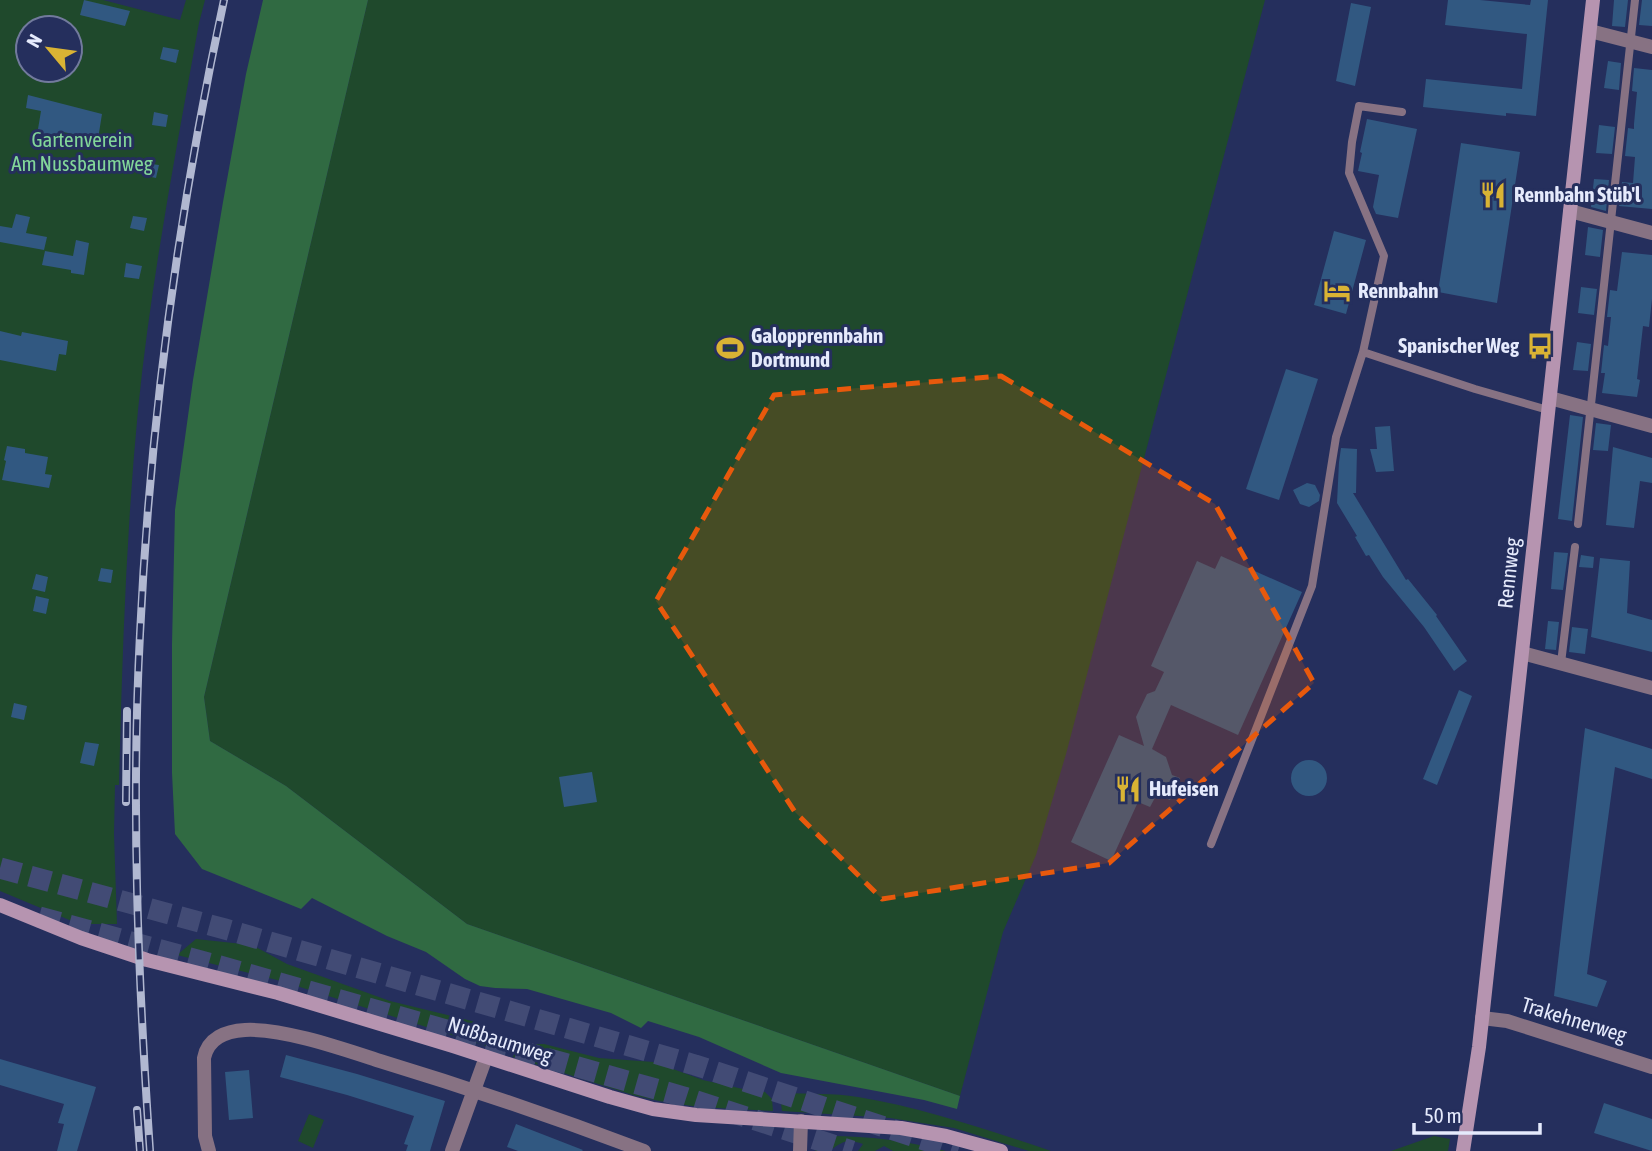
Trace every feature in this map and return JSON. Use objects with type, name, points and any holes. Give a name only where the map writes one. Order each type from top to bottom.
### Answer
[{"type":"street","name":"Rennweg","points":[[1463,1151],[1482,1018],[1593,0]]},
{"type":"street","points":[[1590,31],[1652,47]]},
{"type":"street","points":[[1570,211],[1652,233]]},
{"type":"street","points":[[1549,404],[1591,409],[1652,426]]},
{"type":"street","points":[[1522,653],[1652,688]]},
{"type":"street","name":"Nußbaumweg","points":[[0,905],[81,938],[147,960],[278,993],[653,1109],[696,1115],[901,1128],[946,1136],[1001,1151]]},
{"type":"street","name":"Trakehnerweg","points":[[1482,1018],[1507,1021],[1652,1067]]},
{"type":"street","points":[[208,1151],[205,1136],[205,1051],[222,1035],[260,1031],[346,1050],[474,1090],[644,1151]]},
{"type":"street","points":[[452,1151],[486,1058]]},
{"type":"street","points":[[800,1151],[801,1121]]},
{"type":"lane","points":[[1578,524],[1635,0]]},
{"type":"lane","points":[[1211,844],[1312,586],[1336,437],[1363,352],[1384,256],[1349,173],[1359,106],[1402,112]]},
{"type":"lane","points":[[1363,352],[1475,389],[1549,404]]},
{"type":"lane","points":[[1561,663],[1575,547]]},
{"type":"highlighted area","points":[[1001,376],[1215,504],[1314,683],[1109,863],[882,899],[795,812],[656,601],[774,395]]},
{"type":"green space","name":"Gartenverein Am Nussbaumweg","points":[[0,0],[103,0],[180,20],[186,0],[205,0],[165,216],[138,410],[125,598],[119,785],[115,785],[117,924],[79,924],[0,891]]},
{"type":"green space","points":[[263,0],[368,0],[204,697],[210,741],[286,786],[467,924],[960,1096],[957,1109],[924,1100],[781,1073],[699,1037],[648,1021],[641,1028],[611,1013],[527,989],[480,986],[426,952],[387,936],[312,898],[301,909],[202,869],[175,834],[172,644],[175,510],[193,380],[223,202],[246,74]]},
{"type":"green space","name":"Galopprennbahn Dortmund","points":[[368,0],[1265,0],[1066,754],[1036,855],[1003,932],[960,1096],[467,924],[286,786],[210,741],[204,697]]},
{"type":"green space","points":[[196,939],[252,945],[287,964],[390,1001],[472,1021],[486,1028],[505,1045],[502,1051],[281,981],[177,955]]},
{"type":"green space","points":[[529,1044],[544,1044],[599,1058],[654,1062],[703,1080],[765,1092],[772,1099],[773,1111],[699,1107],[633,1095],[513,1057],[516,1048]]},
{"type":"green space","points":[[783,1093],[858,1097],[907,1107],[1051,1151],[1029,1151],[954,1128],[890,1118],[782,1111],[780,1096]]},
{"type":"green space","points":[[309,1114],[324,1120],[313,1148],[298,1141]]},
{"type":"green space","points":[[829,1136],[888,1140],[946,1151],[893,1151],[884,1146],[875,1151],[858,1151],[863,1144],[849,1141],[830,1151],[815,1151]]},
{"type":"green space","points":[[1434,1136],[1450,1139],[1448,1151],[1391,1151]]},
{"type":"building","points":[[84,0],[130,11],[125,26],[80,14]]},
{"type":"building","points":[[1448,0],[1530,5],[1531,0],[1548,0],[1536,116],[1506,113],[1506,116],[1423,107],[1426,79],[1522,89],[1527,34],[1445,25]]},
{"type":"building","points":[[1614,0],[1628,0],[1625,27],[1612,26]]},
{"type":"building","points":[[1642,0],[1652,0],[1652,26],[1639,25]]},
{"type":"building","points":[[1351,3],[1371,7],[1355,86],[1336,81]]},
{"type":"building","points":[[163,47],[179,50],[176,63],[160,59]]},
{"type":"building","points":[[1608,61],[1621,63],[1619,90],[1604,88]]},
{"type":"building","points":[[1634,68],[1652,70],[1652,209],[1619,206],[1622,182],[1633,183],[1635,157],[1625,156],[1628,128],[1634,129],[1637,92],[1632,91]]},
{"type":"building","points":[[28,95],[102,114],[98,139],[63,132],[62,140],[37,135],[41,111],[26,108]]},
{"type":"building","points":[[154,112],[168,115],[166,127],[152,125]]},
{"type":"building","points":[[1367,119],[1417,129],[1398,218],[1376,214],[1373,207],[1379,175],[1358,171]]},
{"type":"building","points":[[1599,125],[1615,127],[1612,154],[1596,153]]},
{"type":"building","points":[[1461,143],[1520,152],[1497,303],[1438,292]]},
{"type":"building","points":[[144,163],[159,165],[156,178],[142,175]]},
{"type":"building","points":[[1594,179],[1609,180],[1606,211],[1591,207]]},
{"type":"building","points":[[16,214],[30,217],[26,233],[47,237],[44,250],[0,242],[0,226],[12,228]]},
{"type":"building","points":[[133,216],[147,218],[144,231],[130,228]]},
{"type":"building","points":[[1588,227],[1603,230],[1600,257],[1585,255]]},
{"type":"building","points":[[1334,231],[1366,240],[1346,314],[1314,305]]},
{"type":"building","points":[[76,240],[89,243],[84,275],[42,265],[45,251],[73,256]]},
{"type":"building","points":[[1622,252],[1652,255],[1652,299],[1649,327],[1643,326],[1637,397],[1602,393],[1605,373],[1601,373],[1604,345],[1608,346],[1611,317],[1607,317],[1610,290],[1617,291]]},
{"type":"building","points":[[126,263],[142,266],[139,279],[124,277]]},
{"type":"building","points":[[1581,287],[1597,289],[1594,315],[1578,313]]},
{"type":"building","points":[[0,331],[21,336],[22,332],[68,341],[66,355],[59,354],[56,371],[0,360]]},
{"type":"building","points":[[1577,342],[1591,344],[1588,371],[1573,370]]},
{"type":"building","points":[[1286,369],[1318,379],[1279,500],[1246,489]]},
{"type":"building","points":[[1570,415],[1583,417],[1572,521],[1558,519]]},
{"type":"building","points":[[1596,423],[1611,425],[1608,451],[1593,450]]},
{"type":"building","points":[[1390,426],[1394,471],[1376,472],[1370,449],[1377,449],[1375,427]]},
{"type":"building","points":[[7,446],[48,457],[45,474],[52,475],[49,488],[2,480]]},
{"type":"building","points":[[1613,447],[1652,458],[1652,483],[1640,481],[1634,528],[1606,525]]},
{"type":"building","points":[[1341,448],[1357,449],[1356,493],[1353,493],[1406,580],[1408,579],[1437,615],[1467,661],[1454,671],[1369,555],[1366,556],[1337,503]]},
{"type":"building","points":[[1307,483],[1315,485],[1320,495],[1319,501],[1309,507],[1300,504],[1293,490]]},
{"type":"building","points":[[1554,552],[1568,553],[1563,590],[1551,589]]},
{"type":"building","points":[[1581,555],[1594,557],[1593,568],[1579,567]]},
{"type":"building","points":[[1221,556],[1302,592],[1238,735],[1171,705],[1152,749],[1166,757],[1172,775],[1180,778],[1170,800],[1157,794],[1150,807],[1138,802],[1111,861],[1071,842],[1119,735],[1144,746],[1136,717],[1147,694],[1155,691],[1164,672],[1151,666],[1197,561],[1215,569]]},
{"type":"building","points":[[1600,558],[1630,561],[1627,613],[1652,620],[1652,652],[1591,637]]},
{"type":"building","points":[[101,568],[113,570],[111,583],[98,581]]},
{"type":"building","points":[[36,574],[48,577],[45,592],[32,589]]},
{"type":"building","points":[[36,596],[49,599],[46,614],[33,611]]},
{"type":"building","points":[[1548,621],[1559,622],[1556,650],[1545,649]]},
{"type":"building","points":[[1572,627],[1588,629],[1585,654],[1569,652]]},
{"type":"building","points":[[1459,690],[1472,696],[1437,785],[1423,779]]},
{"type":"building","points":[[14,703],[27,706],[24,720],[11,717]]},
{"type":"building","points":[[1585,728],[1652,749],[1652,779],[1615,767],[1587,974],[1607,981],[1597,1007],[1554,996]]},
{"type":"building","points":[[85,742],[99,744],[94,766],[80,763]]},
{"type":"building","points":[[1309,760],[1321,766],[1327,778],[1321,790],[1309,796],[1297,790],[1291,778],[1297,766]]},
{"type":"building","points":[[592,772],[597,802],[564,807],[559,777]]},
{"type":"building","points":[[286,1055],[445,1101],[430,1151],[406,1151],[408,1145],[404,1144],[414,1116],[280,1077]]},
{"type":"building","points":[[0,1059],[96,1087],[77,1151],[57,1151],[64,1124],[58,1123],[64,1104],[0,1085]]},
{"type":"building","points":[[249,1070],[253,1118],[229,1120],[225,1072]]},
{"type":"building","points":[[1604,1103],[1652,1119],[1652,1151],[1594,1133]]},
{"type":"building","points":[[516,1124],[583,1150],[518,1151],[507,1147]]},
{"type":"tunnel","points":[[0,868],[225,929],[695,1065],[958,1151]]},
{"type":"tunnel","points":[[39,917],[684,1097],[852,1151]]},
{"type":"railway","points":[[150,1151],[139,957],[136,828],[137,699],[145,554],[159,394],[180,236],[224,0]]},
{"type":"railway","points":[[126,802],[127,711]]},
{"type":"railway","points":[[137,1110],[140,1151]]},
{"type":"place","name":"Rennbahn Stüb'l","points":[[1493,195]]},
{"type":"place","name":"Rennbahn","points":[[1337,291]]},
{"type":"place","name":"Spanischer Weg","points":[[1540,346]]},
{"type":"place","name":"Galopprennbahn Dortmund","points":[[730,348]]},
{"type":"place","name":"Hufeisen","points":[[1128,789]]}]
